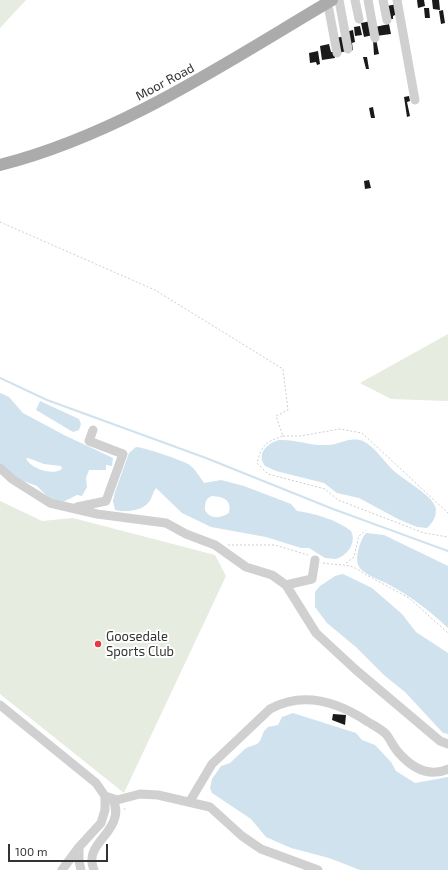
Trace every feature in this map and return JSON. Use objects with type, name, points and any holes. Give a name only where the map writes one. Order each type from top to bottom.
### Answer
[{"type":"main road","name":"Moor Road","points":[[0,165],[72,141],[147,108],[208,74],[328,2]]},
{"type":"lane","points":[[340,0],[348,49]]},
{"type":"lane","points":[[355,0],[359,19]]},
{"type":"lane","points":[[368,0],[375,38]]},
{"type":"lane","points":[[383,0],[387,20]]},
{"type":"lane","points":[[397,0],[415,100]]},
{"type":"lane","points":[[328,2],[337,53]]},
{"type":"lane","points":[[93,430],[89,441],[123,454],[106,501],[106,508],[115,516]]},
{"type":"lane","points":[[0,468],[12,479],[50,503],[75,507],[97,514],[166,523],[186,534],[215,545],[246,567],[272,575],[286,585],[316,633],[356,670],[440,741],[448,744]]},
{"type":"lane","points":[[75,507],[106,501]]},
{"type":"lane","points":[[286,585],[312,579],[315,560]]},
{"type":"lane","points":[[190,801],[212,764],[270,709],[281,703],[297,699],[312,699],[354,712],[385,733],[398,752],[424,772],[441,772],[448,769]]},
{"type":"lane","points":[[0,705],[96,783],[116,809],[115,819],[94,850],[92,860],[94,870]]},
{"type":"lane","points":[[109,798],[117,800],[140,794],[158,794],[190,801],[210,808],[242,836],[261,849],[318,870]]},
{"type":"lane","points":[[62,870],[79,847],[101,822],[109,798]]},
{"type":"lane","points":[[79,847],[78,861],[81,870]]},
{"type":"path","points":[[0,222],[155,290],[282,369],[288,410],[276,416],[282,436]]},
{"type":"path","points":[[448,513],[362,433],[340,429],[300,436],[282,436],[270,440],[261,449],[257,463],[268,474],[325,489],[338,500],[424,533],[448,537]]},
{"type":"path","points":[[346,564],[354,557],[358,536],[366,530]]},
{"type":"path","points":[[215,545],[274,545],[303,553],[315,560],[332,565],[346,564],[408,598],[448,633]]},
{"type":"shaded area","points":[[0,0],[26,0],[0,28]]},
{"type":"shaded area","points":[[448,334],[448,401],[391,399],[360,383]]},
{"type":"shaded area","name":"Goosedale Sports Club","points":[[0,501],[42,521],[73,518],[215,555],[226,576],[124,793],[0,694]]},
{"type":"water","points":[[0,393],[9,397],[23,413],[64,435],[113,458],[112,466],[106,465],[106,470],[89,470],[86,478],[87,487],[82,496],[77,495],[63,502],[49,498],[37,486],[18,479],[0,465]],"holes":[[[28,458],[44,464],[61,466],[62,469],[48,472],[33,466],[26,459]]]},
{"type":"water","points":[[40,401],[79,419],[81,424],[79,430],[73,432],[36,410]]},
{"type":"water","points":[[279,440],[291,440],[321,445],[332,445],[349,440],[363,441],[373,449],[394,471],[432,501],[436,509],[433,521],[427,528],[417,527],[398,519],[359,498],[337,493],[324,483],[276,471],[265,466],[262,453],[267,446]]},
{"type":"water","points":[[136,447],[162,454],[184,462],[190,466],[197,472],[204,483],[221,480],[244,486],[291,504],[297,511],[311,513],[332,520],[351,531],[353,536],[352,544],[344,555],[336,559],[325,558],[309,548],[301,548],[266,537],[211,527],[182,513],[156,488],[149,502],[142,508],[128,511],[115,510],[113,501],[115,492],[129,453]],"holes":[[[216,496],[223,498],[228,502],[230,508],[229,513],[216,517],[213,517],[207,513],[205,510],[205,503],[210,497]]]},
{"type":"water","points":[[366,533],[384,535],[448,566],[448,628],[411,598],[367,574],[360,568],[357,562],[358,553]]},
{"type":"water","points":[[343,574],[372,588],[402,614],[416,632],[448,653],[448,734],[443,733],[405,692],[385,676],[357,648],[327,623],[315,607],[315,592],[320,586],[335,576]]},
{"type":"water","points":[[293,713],[356,733],[362,740],[375,745],[391,762],[396,771],[415,783],[448,777],[448,870],[360,870],[329,858],[291,848],[266,837],[251,819],[212,793],[210,788],[212,779],[221,766],[230,763],[246,748],[257,744],[268,727],[278,725],[282,717]]},
{"type":"building","points":[[417,0],[424,0],[425,6],[418,8]]},
{"type":"building","points":[[432,0],[439,0],[440,10],[433,9]]},
{"type":"building","points":[[397,4],[393,19],[389,19],[387,6]]},
{"type":"building","points":[[424,8],[429,8],[430,18],[425,18]]},
{"type":"building","points":[[443,10],[445,23],[441,24],[439,11]]},
{"type":"building","points":[[371,21],[373,35],[364,37],[361,23]]},
{"type":"building","points":[[389,24],[391,34],[376,36],[375,27]]},
{"type":"building","points":[[360,26],[362,35],[355,36],[354,27]]},
{"type":"building","points":[[353,30],[355,42],[352,43],[353,50],[349,51],[349,31]]},
{"type":"building","points":[[345,36],[347,51],[338,53],[336,38]]},
{"type":"building","points":[[373,39],[376,39],[379,54],[374,55]]},
{"type":"building","points":[[329,44],[331,52],[334,52],[335,58],[322,60],[320,46]]},
{"type":"building","points":[[318,51],[320,64],[317,65],[316,62],[310,63],[309,53]]},
{"type":"building","points":[[363,57],[367,57],[369,69],[366,69]]},
{"type":"building","points":[[409,96],[410,101],[407,102],[410,116],[407,117],[404,97]]},
{"type":"building","points":[[373,107],[375,118],[371,118],[369,108]]},
{"type":"building","points":[[369,180],[371,188],[365,189],[364,181]]},
{"type":"building","points":[[333,714],[346,715],[345,725],[332,720]]},
{"type":"waterway","points":[[0,378],[47,400],[206,458],[333,509],[448,551]]},
{"type":"place","name":"Goosedale Sports Club","points":[[98,644]]}]
